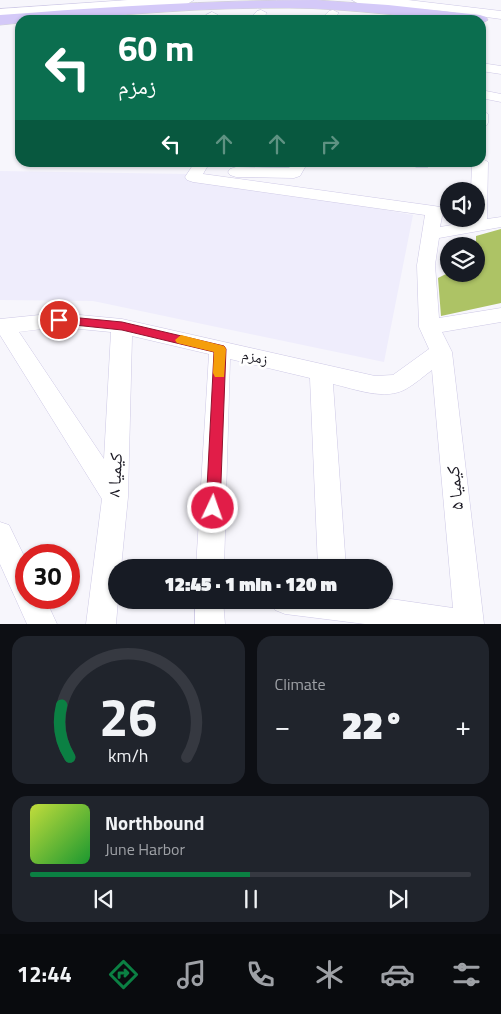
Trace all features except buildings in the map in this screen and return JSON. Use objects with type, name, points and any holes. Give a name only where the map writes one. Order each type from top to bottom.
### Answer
[{"type":"main road","points":[[112,15],[209,6],[279,4],[382,9],[436,15]]},
{"type":"main road","points":[[486,21],[501,23]]},
{"type":"main road","points":[[0,30],[14,24]]},
{"type":"main road","points":[[486,28],[501,30]]},
{"type":"street","points":[[0,14],[187,0]]},
{"type":"street","points":[[359,0],[444,4],[501,15]]},
{"type":"street","points":[[486,68],[501,70]]},
{"type":"street","points":[[486,95],[501,98]]},
{"type":"street","points":[[201,173],[294,173],[298,167]]},
{"type":"street","points":[[479,182],[480,167]]},
{"type":"street","points":[[201,173],[434,211],[426,265],[429,327],[501,314]]},
{"type":"street","points":[[485,225],[501,222]]},
{"type":"street","points":[[431,234],[478,227]]},
{"type":"street","name":"زمزم","points":[[2,326],[59,320],[122,326],[375,385],[398,383],[441,352]]},
{"type":"street","points":[[2,326],[114,497]]},
{"type":"street","name":"کیمیا ۸","points":[[111,559],[122,326]]},
{"type":"street","name":"کیمیا ۵","points":[[429,327],[441,352],[469,624]]},
{"type":"street","points":[[210,559],[220,349]]},
{"type":"street","points":[[322,373],[332,559]]},
{"type":"street","points":[[0,534],[15,566]]},
{"type":"street","name":"کیمیا ۸","points":[[101,624],[108,601]]},
{"type":"street","points":[[35,609],[42,624]]},
{"type":"street","points":[[209,609],[210,624]]},
{"type":"street","points":[[334,610],[460,624]]},
{"type":"shaded area","points":[[0,171],[188,174],[413,215],[384,362],[93,301],[0,300]]},
{"type":"slow traffic","points":[[181,340],[220,349],[219,373]]},
{"type":"route","points":[[59,320],[122,326],[220,349],[213,508]]}]
